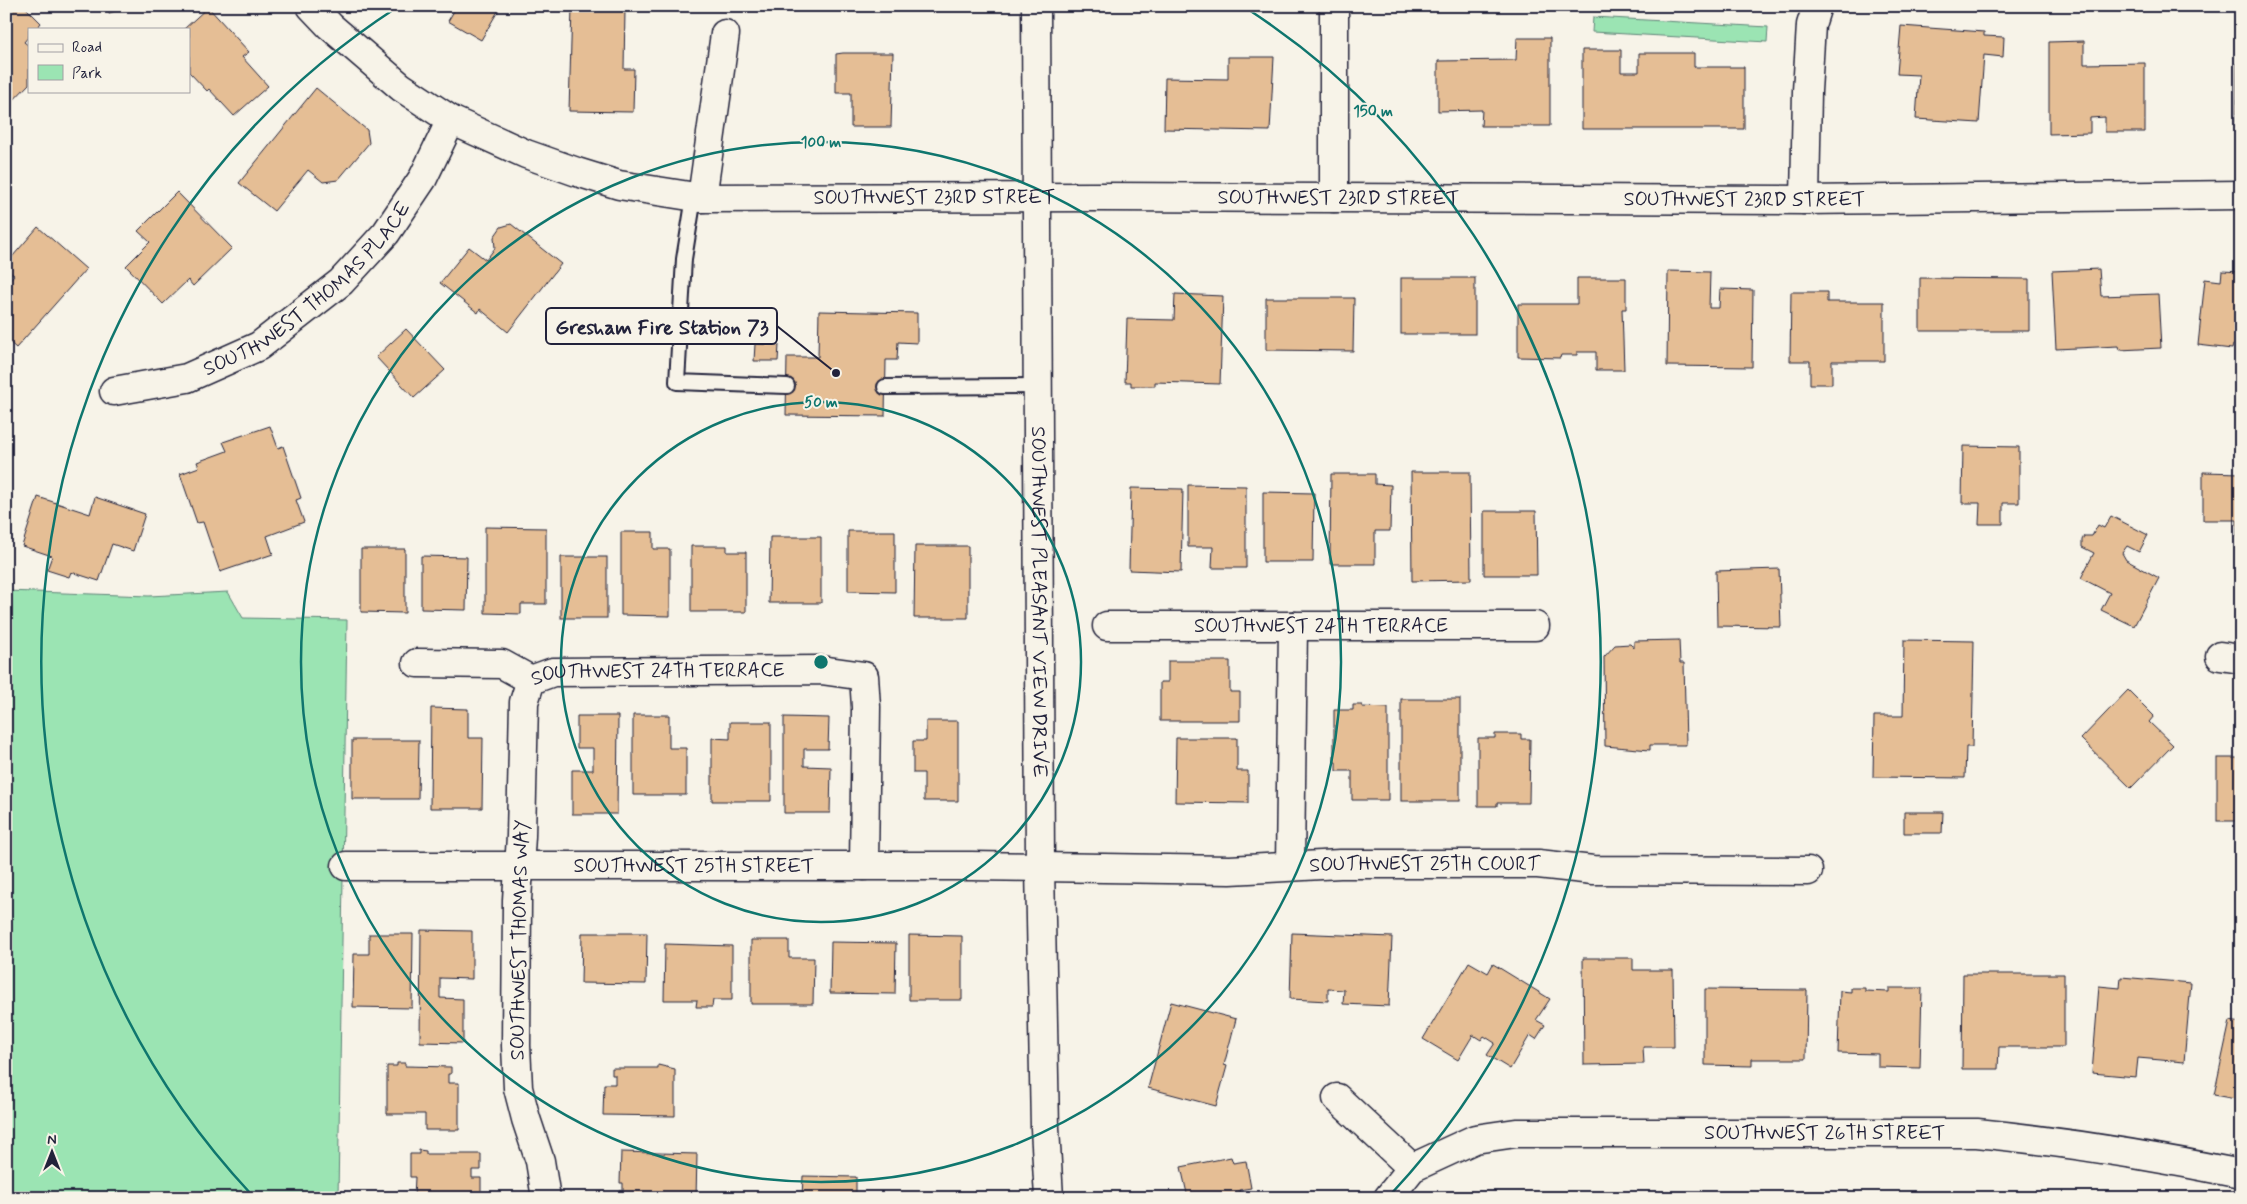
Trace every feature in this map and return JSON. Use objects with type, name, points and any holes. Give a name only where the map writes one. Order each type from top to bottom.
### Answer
[{"type":"street","name":"SOUTHWEST 23RD STREET","points":[[311,6],[330,26],[401,87],[451,120],[526,154],[576,172],[619,185],[698,198],[1038,197],[1805,200],[2241,195]]},
{"type":"street","name":"SOUTHWEST PLEASANT VIEW DRIVE","points":[[1036,6],[1040,867],[1045,1128],[1049,1198]]},
{"type":"street","points":[[1334,6],[1334,198]]},
{"type":"street","points":[[1805,200],[1807,92],[1812,25],[1817,6]]},
{"type":"street","points":[[698,198],[725,34]]},
{"type":"street","name":"SOUTHWEST THOMAS PLACE","points":[[114,391],[187,378],[259,346],[341,282],[386,233],[423,178],[451,120]]},
{"type":"street","name":"SOUTHWEST 24TH TERRACE","points":[[1107,626],[1535,626]]},
{"type":"street","points":[[1290,866],[1293,626]]},
{"type":"street","name":"SOUTHWEST 24TH TERRACE","points":[[418,663],[502,664],[530,680],[552,672],[821,670],[864,676],[866,707],[864,866]]},
{"type":"street","name":"SOUTHWEST THOMAS WAY","points":[[530,680],[524,702],[517,900],[516,1046],[518,1088],[540,1161],[546,1198]]},
{"type":"street","name":"SOUTHWEST 25TH COURT","points":[[1040,867],[1230,870],[1340,864],[1538,864],[1593,870],[1808,871]]},
{"type":"street","name":"SOUTHWEST 25TH STREET","points":[[346,866],[1040,867]]},
{"type":"street","points":[[1337,1098],[1412,1168],[1388,1198]]},
{"type":"street","name":"SOUTHWEST 26TH STREET","points":[[1412,1168],[1475,1139],[1516,1133],[1977,1133],[2046,1140],[2155,1156],[2241,1174]]},
{"type":"lane","points":[[698,198],[684,258],[677,382],[787,386]]},
{"type":"lane","points":[[885,387],[1038,386]]},
{"type":"green space","points":[[1593,17],[1768,27],[1767,42],[1592,32]]},
{"type":"green space","points":[[6,591],[149,596],[228,592],[243,618],[347,620],[338,1198],[6,1198]]},
{"type":"building","points":[[24,6],[41,23],[37,28],[28,28],[28,37],[24,42],[28,45],[28,85],[6,108],[6,7]]},
{"type":"building","points":[[106,6],[132,6],[109,13]]},
{"type":"building","points":[[457,6],[501,6],[481,40],[448,21]]},
{"type":"building","points":[[1202,6],[1272,6],[1272,9],[1202,8]]},
{"type":"building","points":[[208,7],[249,52],[242,57],[268,86],[234,116],[209,89],[207,91],[190,73],[190,28],[185,28]]},
{"type":"building","points":[[572,8],[625,9],[624,69],[634,69],[633,112],[569,111]]},
{"type":"building","points":[[1901,26],[1984,32],[1984,36],[2004,37],[2003,57],[1984,55],[1979,123],[1916,119],[1919,75],[1897,74]]},
{"type":"building","points":[[1517,38],[1550,38],[1550,126],[1481,126],[1482,110],[1438,111],[1438,61],[1516,60]]},
{"type":"building","points":[[2084,41],[2084,64],[2145,63],[2145,132],[2105,132],[2105,117],[2090,118],[2090,133],[2049,134],[2049,42]]},
{"type":"building","points":[[2237,47],[2241,47],[2241,127],[2236,127]]},
{"type":"building","points":[[1582,50],[1621,50],[1621,72],[1639,72],[1639,53],[1694,53],[1694,67],[1744,67],[1744,129],[1582,129]]},
{"type":"building","points":[[893,53],[891,127],[851,127],[851,93],[836,93],[836,54]]},
{"type":"building","points":[[1228,57],[1274,57],[1270,131],[1164,129],[1165,78],[1228,79]]},
{"type":"building","points":[[316,88],[367,130],[369,143],[338,180],[323,182],[308,170],[274,211],[239,183]]},
{"type":"building","points":[[177,192],[232,248],[193,286],[188,280],[163,304],[126,266],[150,242],[138,231]]},
{"type":"building","points":[[511,224],[561,264],[508,332],[480,309],[478,313],[440,283],[469,247],[486,260],[495,248],[494,237],[501,227]]},
{"type":"building","points":[[38,227],[86,269],[16,348],[6,339],[6,284],[14,275],[6,269],[6,264]]},
{"type":"building","points":[[2099,269],[2101,296],[2158,294],[2161,348],[2119,350],[2118,346],[2056,349],[2052,271]]},
{"type":"building","points":[[1668,271],[1710,272],[1709,308],[1719,308],[1720,289],[1753,290],[1752,367],[1667,366]]},
{"type":"building","points":[[2222,271],[2241,272],[2241,346],[2233,345],[2232,349],[2198,345],[2205,279],[2221,281]]},
{"type":"building","points":[[1401,278],[1475,278],[1475,334],[1401,334]]},
{"type":"building","points":[[1577,278],[1626,278],[1626,309],[1622,309],[1624,370],[1596,370],[1596,352],[1577,352],[1577,355],[1561,355],[1560,358],[1518,357],[1518,304],[1577,304]]},
{"type":"building","points":[[1920,278],[2029,279],[2029,331],[1920,331]]},
{"type":"building","points":[[1791,292],[1827,292],[1827,302],[1884,302],[1884,361],[1832,361],[1832,384],[1810,384],[1810,361],[1790,361]]},
{"type":"building","points":[[1175,294],[1223,296],[1220,384],[1155,382],[1155,386],[1131,386],[1131,382],[1125,382],[1127,319],[1174,320]]},
{"type":"building","points":[[1266,298],[1354,298],[1353,351],[1266,350]]},
{"type":"building","points":[[819,311],[917,313],[917,343],[898,342],[897,360],[886,360],[885,416],[786,415],[787,357],[818,357]]},
{"type":"building","points":[[406,329],[445,370],[414,398],[376,357]]},
{"type":"building","points":[[755,344],[779,345],[778,361],[754,361]]},
{"type":"building","points":[[270,426],[278,448],[283,446],[301,498],[296,500],[304,522],[267,536],[273,554],[220,572],[203,522],[197,523],[180,474],[199,467],[197,462],[227,451],[223,442]]},
{"type":"building","points":[[1963,446],[2019,447],[2019,503],[2003,503],[2003,524],[1979,524],[1980,503],[1962,503]]},
{"type":"building","points":[[1411,472],[1470,472],[1471,580],[1412,581]]},
{"type":"building","points":[[2203,472],[2241,473],[2241,561],[2237,561],[2237,520],[2203,520]]},
{"type":"building","points":[[1331,474],[1375,474],[1375,484],[1391,485],[1390,531],[1375,531],[1375,564],[1330,564]]},
{"type":"building","points":[[1188,485],[1246,486],[1246,568],[1212,568],[1213,547],[1188,547]]},
{"type":"building","points":[[1131,488],[1183,489],[1181,572],[1129,570]]},
{"type":"building","points":[[1263,492],[1314,493],[1313,562],[1263,562]]},
{"type":"building","points":[[38,497],[90,514],[95,497],[145,514],[133,551],[112,544],[99,581],[71,572],[69,577],[47,570],[52,556],[22,546]]},
{"type":"building","points":[[1484,511],[1536,511],[1537,575],[1484,575]]},
{"type":"building","points":[[2111,516],[2148,535],[2139,552],[2127,546],[2122,553],[2126,560],[2159,578],[2134,626],[2101,610],[2110,593],[2081,578],[2094,553],[2082,547],[2082,540],[2084,536],[2092,536],[2098,525],[2104,528]]},
{"type":"building","points":[[485,527],[546,528],[546,604],[521,604],[521,614],[485,613]]},
{"type":"building","points":[[848,531],[895,531],[895,592],[848,591]]},
{"type":"building","points":[[621,532],[653,532],[653,549],[670,549],[670,616],[621,615]]},
{"type":"building","points":[[770,537],[821,537],[821,603],[769,603]]},
{"type":"building","points":[[691,546],[727,546],[727,552],[746,552],[746,612],[691,612]]},
{"type":"building","points":[[915,546],[968,546],[968,618],[914,618]]},
{"type":"building","points":[[361,549],[405,549],[405,613],[361,612]]},
{"type":"building","points":[[421,556],[467,557],[466,610],[421,609]]},
{"type":"building","points":[[561,557],[607,557],[607,618],[561,618]]},
{"type":"building","points":[[1779,569],[1781,627],[1717,626],[1716,571]]},
{"type":"building","points":[[1679,640],[1680,663],[1684,663],[1686,745],[1650,745],[1650,750],[1605,746],[1604,657],[1615,645],[1630,644],[1634,648],[1634,641]]},
{"type":"building","points":[[1904,640],[1974,641],[1972,747],[1966,747],[1965,778],[1873,777],[1874,716],[1903,716]]},
{"type":"building","points":[[1168,661],[1230,661],[1230,692],[1240,692],[1240,721],[1160,721],[1160,682],[1168,682]]},
{"type":"building","points":[[2128,690],[2154,716],[2149,722],[2173,745],[2131,788],[2081,739]]},
{"type":"building","points":[[1401,699],[1460,699],[1460,801],[1401,801]]},
{"type":"building","points":[[1353,705],[1388,708],[1388,800],[1352,800],[1352,771],[1336,771],[1336,762],[1334,762],[1334,710],[1353,710]]},
{"type":"building","points":[[431,708],[468,709],[468,738],[483,738],[482,808],[430,808]]},
{"type":"building","points":[[633,715],[669,715],[669,748],[686,748],[686,795],[633,795]]},
{"type":"building","points":[[577,716],[618,716],[617,814],[572,814],[572,770],[593,770],[593,748],[577,748]]},
{"type":"building","points":[[784,717],[829,718],[828,749],[804,749],[804,766],[831,767],[830,813],[784,813]]},
{"type":"building","points":[[926,721],[958,721],[958,801],[924,801],[924,773],[913,773],[913,741],[926,741]]},
{"type":"building","points":[[730,722],[771,722],[771,801],[712,801],[712,738],[730,739]]},
{"type":"building","points":[[1495,734],[1521,734],[1521,739],[1530,739],[1529,803],[1497,803],[1497,806],[1478,806],[1478,738],[1495,738]]},
{"type":"building","points":[[1176,738],[1237,738],[1237,771],[1248,771],[1248,803],[1175,802]]},
{"type":"building","points":[[352,740],[419,740],[418,799],[352,799]]},
{"type":"building","points":[[2217,758],[2241,758],[2241,821],[2217,821]]},
{"type":"building","points":[[1904,812],[1943,812],[1942,833],[1904,833]]},
{"type":"building","points":[[421,930],[472,931],[472,979],[440,978],[440,998],[463,999],[463,1043],[420,1042]]},
{"type":"building","points":[[582,933],[647,933],[646,984],[581,983]]},
{"type":"building","points":[[1292,933],[1392,937],[1389,1006],[1343,1004],[1344,990],[1328,989],[1328,1001],[1290,999]]},
{"type":"building","points":[[369,934],[413,934],[412,1008],[353,1007],[354,954],[369,954]]},
{"type":"building","points":[[909,935],[962,936],[962,1000],[909,1000]]},
{"type":"building","points":[[751,940],[789,940],[789,958],[814,958],[813,1004],[751,1004]]},
{"type":"building","points":[[831,942],[896,943],[895,994],[830,993]]},
{"type":"building","points":[[665,944],[732,946],[732,1000],[713,1000],[712,1007],[696,1007],[697,1000],[664,1000]]},
{"type":"building","points":[[1583,958],[1633,958],[1633,970],[1673,970],[1674,1047],[1643,1047],[1644,1064],[1584,1065]]},
{"type":"building","points":[[1469,962],[1488,973],[1493,964],[1550,999],[1536,1020],[1545,1025],[1536,1039],[1530,1035],[1510,1069],[1487,1055],[1495,1043],[1484,1036],[1481,1040],[1473,1035],[1458,1060],[1423,1039]]},
{"type":"building","points":[[1963,974],[2064,974],[2064,1047],[1999,1047],[1998,1069],[1962,1069]]},
{"type":"building","points":[[2121,977],[2191,983],[2184,1062],[2138,1058],[2136,1077],[2092,1073],[2099,986],[2120,988]]},
{"type":"building","points":[[1851,988],[1865,988],[1865,991],[1889,992],[1889,988],[1922,988],[1920,1068],[1878,1067],[1878,1054],[1838,1053],[1840,991],[1851,992]]},
{"type":"building","points":[[1705,989],[1807,990],[1806,1059],[1752,1059],[1752,1066],[1705,1065]]},
{"type":"building","points":[[1171,1002],[1236,1019],[1224,1065],[1227,1066],[1216,1106],[1148,1088]]},
{"type":"building","points":[[2230,1021],[2241,1023],[2241,1100],[2214,1095]]},
{"type":"building","points":[[397,1063],[405,1063],[405,1066],[451,1067],[451,1074],[448,1074],[448,1083],[459,1083],[459,1130],[425,1130],[425,1114],[387,1114],[387,1066],[397,1066]]},
{"type":"building","points":[[658,1065],[675,1069],[675,1116],[603,1115],[604,1084],[615,1084],[615,1075],[612,1075],[612,1068],[658,1068]]},
{"type":"building","points":[[419,1150],[426,1151],[426,1154],[481,1154],[481,1170],[472,1170],[472,1178],[481,1178],[481,1198],[414,1198],[415,1177],[410,1177],[410,1154],[419,1154]]},
{"type":"building","points":[[621,1152],[697,1154],[696,1198],[620,1198],[620,1191],[623,1191],[623,1183],[620,1183]]},
{"type":"building","points":[[1231,1157],[1233,1163],[1246,1161],[1251,1188],[1239,1190],[1241,1198],[1188,1198],[1181,1167]]},
{"type":"building","points":[[803,1176],[856,1177],[856,1198],[802,1198]]},
{"type":"building","points":[[1278,1194],[1279,1198],[1261,1198]]},
{"type":"place","name":"Gresham Fire Station 73","points":[[836,373]]}]
